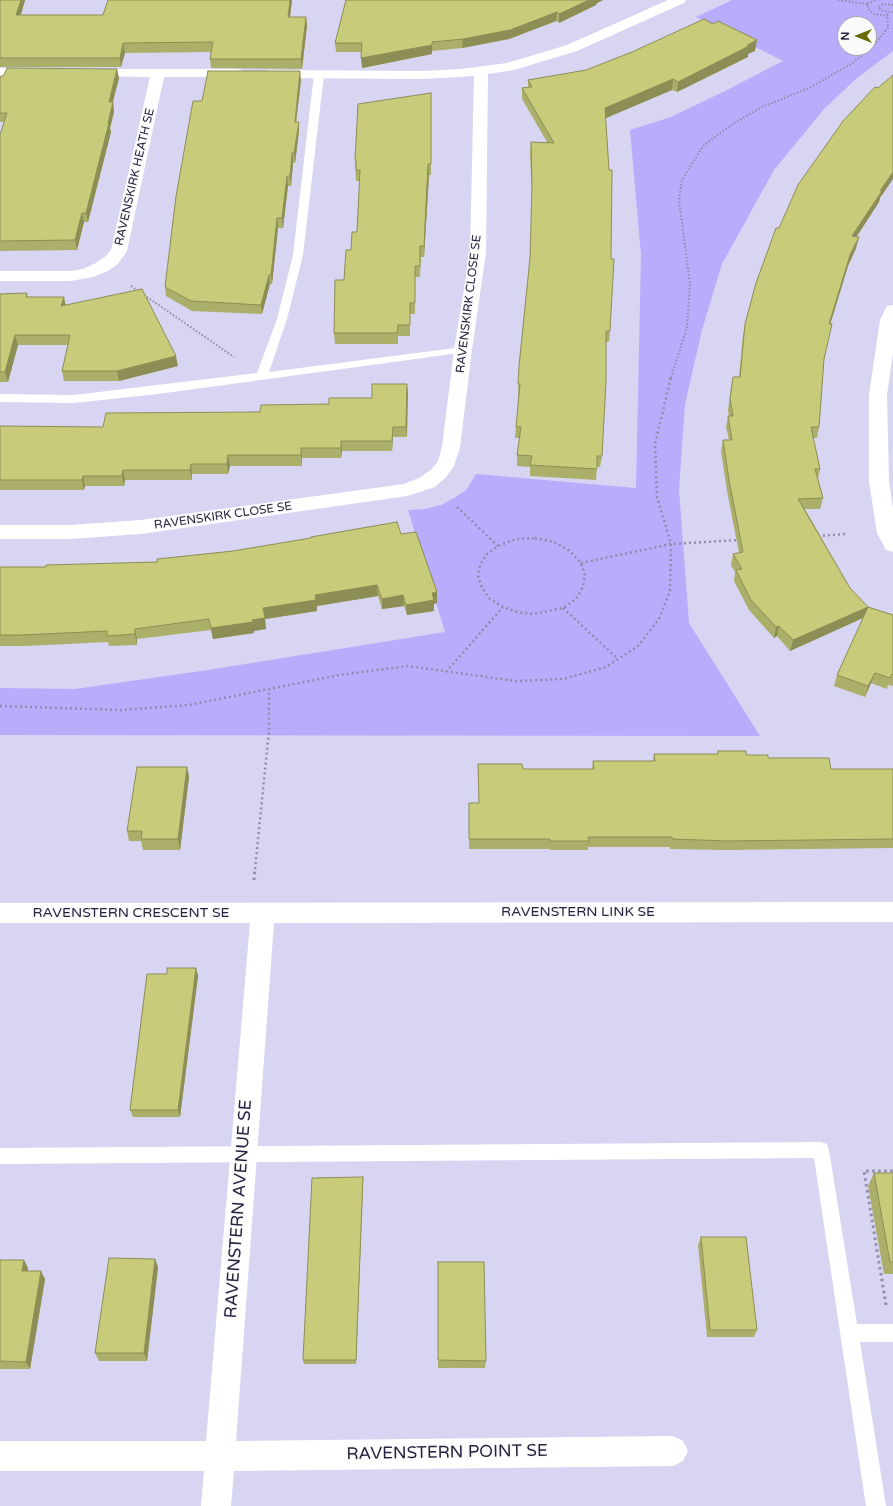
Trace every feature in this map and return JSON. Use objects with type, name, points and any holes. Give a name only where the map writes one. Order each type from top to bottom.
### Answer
[{"type":"street","points":[[74,73],[423,74],[510,67],[572,48],[678,0]]},
{"type":"street","name":"RAVENSKIRK CLOSE SE","points":[[0,532],[70,532],[141,527],[407,490],[428,482],[439,473],[447,462],[451,447],[463,350],[478,252],[481,70]]},
{"type":"street","points":[[1,76],[50,72]]},
{"type":"street","name":"RAVENSKIRK HEATH SE","points":[[0,276],[70,276],[87,273],[102,267],[112,260],[119,251],[158,73]]},
{"type":"street","points":[[893,310],[889,320],[878,396],[879,481],[887,533],[893,545]]},
{"type":"street","name":"RAVENSTERN LINK SE","points":[[263,913],[893,912]]},
{"type":"street","name":"RAVENSTERN CRESCENT SE","points":[[0,913],[263,913]]},
{"type":"street","name":"RAVENSTERN AVENUE SE","points":[[216,1506],[263,913]]},
{"type":"street","name":"RAVENSTERN POINT SE","points":[[221,1456],[673,1450]]},
{"type":"street","points":[[0,1456],[221,1456]]},
{"type":"lane","points":[[262,376],[282,319],[298,255],[319,74]]},
{"type":"lane","points":[[0,398],[74,398],[158,390],[463,350]]},
{"type":"lane","points":[[0,1156],[243,1153],[821,1150],[876,1506]]},
{"type":"lane","points":[[850,1333],[892,1333]]},
{"type":"path","points":[[838,0],[867,4],[875,0]]},
{"type":"path","points":[[867,4],[869,10],[874,14],[888,16]]},
{"type":"path","points":[[893,5],[883,4],[878,7],[883,11],[893,12]]},
{"type":"path","points":[[0,706],[121,710],[189,704],[339,675],[408,666],[516,681],[563,679],[606,667],[638,646],[659,619],[670,590],[670,544],[656,497],[655,444],[673,370],[687,327],[690,284],[679,200],[682,180],[703,146],[731,125],[762,107],[811,87],[851,64],[872,47],[888,28],[887,12]]},
{"type":"path","points":[[131,286],[262,376]]},
{"type":"path","points":[[457,507],[498,546]]},
{"type":"path","points":[[814,536],[846,534]]},
{"type":"path","points":[[536,538],[554,542],[570,551],[581,563],[585,575],[583,587],[576,599],[563,608],[549,612],[533,614],[517,612],[503,607],[490,599],[482,588],[478,576],[480,565],[487,554],[498,546],[516,539],[536,538]]},
{"type":"path","points":[[581,563],[670,544],[742,540]]},
{"type":"path","points":[[446,672],[503,607]]},
{"type":"path","points":[[563,608],[618,659]]},
{"type":"path","points":[[254,880],[269,731],[269,689]]},
{"type":"path","points":[[892,1333],[864,1171],[893,1170]]},
{"type":"shaded area","points":[[732,0],[893,0],[893,51],[857,78],[824,109],[774,170],[722,264],[702,330],[685,404],[679,489],[689,623],[760,736],[0,735],[0,688],[75,689],[208,670],[445,632],[408,510],[425,509],[441,505],[466,490],[476,474],[636,488],[641,255],[630,130],[671,117],[783,61],[696,17]]},
{"type":"building","points":[[0,0],[21,0],[16,15],[103,15],[108,0],[290,0],[288,17],[306,17],[301,59],[210,59],[213,42],[123,43],[120,58],[0,58]]},
{"type":"building","points":[[346,0],[589,0],[559,14],[557,12],[510,30],[463,39],[432,42],[432,45],[361,58],[362,43],[335,43]]},
{"type":"building","points":[[704,19],[713,24],[718,21],[757,40],[747,45],[749,46],[678,82],[673,79],[605,108],[609,170],[612,170],[611,259],[614,259],[610,331],[606,331],[606,381],[602,456],[597,456],[597,469],[530,465],[532,456],[517,455],[521,427],[516,427],[520,384],[518,384],[519,366],[530,258],[532,185],[531,142],[554,143],[522,88],[532,87],[528,80],[586,70],[632,52]]},
{"type":"building","points":[[7,68],[117,69],[109,102],[113,102],[109,123],[86,213],[82,213],[75,240],[0,241],[0,135],[7,113],[0,113],[0,77],[4,75]]},
{"type":"building","points":[[208,71],[300,71],[295,122],[299,122],[294,153],[292,153],[290,176],[287,176],[282,218],[277,218],[271,275],[269,275],[261,305],[191,301],[165,287],[176,196],[193,101],[202,101]]},
{"type":"building","points":[[893,75],[893,172],[852,236],[859,237],[850,255],[829,324],[832,324],[824,359],[819,427],[811,427],[820,469],[815,469],[823,498],[798,499],[850,588],[868,607],[793,640],[779,626],[776,627],[751,600],[736,570],[742,569],[733,554],[743,552],[723,440],[732,440],[728,416],[733,416],[730,399],[733,377],[740,377],[745,324],[756,283],[776,228],[779,228],[798,185],[843,121],[875,87],[878,88]]},
{"type":"building","points":[[431,93],[431,164],[428,164],[424,246],[420,246],[420,266],[415,266],[415,303],[410,303],[410,325],[398,325],[397,333],[334,333],[335,280],[344,280],[346,250],[351,250],[352,232],[357,232],[360,170],[356,170],[355,160],[358,104]]},
{"type":"building","points":[[142,289],[176,356],[117,371],[62,371],[70,335],[15,335],[5,372],[0,372],[0,294],[27,293],[26,297],[64,297],[61,306]]},
{"type":"building","points":[[372,384],[407,384],[406,427],[393,427],[392,441],[341,441],[341,448],[301,448],[301,455],[228,455],[227,464],[191,464],[190,470],[123,470],[122,476],[83,476],[82,480],[0,480],[0,426],[103,427],[106,413],[260,412],[261,405],[329,404],[329,398],[372,398]]},
{"type":"building","points":[[397,522],[401,534],[416,532],[437,592],[432,593],[434,600],[406,605],[403,595],[382,599],[377,585],[315,595],[316,600],[263,608],[265,618],[252,620],[253,622],[211,628],[209,619],[135,629],[135,634],[107,636],[107,631],[0,635],[0,567],[46,567],[46,565],[157,562],[157,559],[233,551]]},
{"type":"building","points":[[868,607],[893,615],[893,675],[892,674],[890,678],[875,673],[868,686],[837,675]]},
{"type":"building","points":[[718,751],[746,751],[746,755],[768,755],[768,758],[829,758],[831,769],[893,769],[893,839],[727,841],[672,839],[672,837],[588,837],[589,841],[550,841],[550,839],[469,839],[469,803],[479,803],[478,764],[522,764],[523,769],[594,769],[593,761],[655,761],[654,754],[718,754]]},
{"type":"building","points":[[137,767],[187,767],[178,839],[141,839],[142,831],[127,831]]},
{"type":"building","points":[[167,968],[196,968],[178,1110],[130,1110],[147,974],[167,974]]},
{"type":"building","points":[[874,1173],[893,1173],[893,1262],[890,1262]]},
{"type":"building","points":[[363,1177],[356,1360],[303,1360],[312,1178]]},
{"type":"building","points":[[701,1237],[746,1237],[757,1330],[710,1330]]},
{"type":"building","points":[[109,1258],[155,1259],[144,1353],[95,1353]]},
{"type":"building","points":[[0,1260],[24,1260],[22,1271],[41,1271],[26,1362],[0,1361]]},
{"type":"building","points":[[438,1262],[484,1262],[486,1361],[438,1360]]}]
